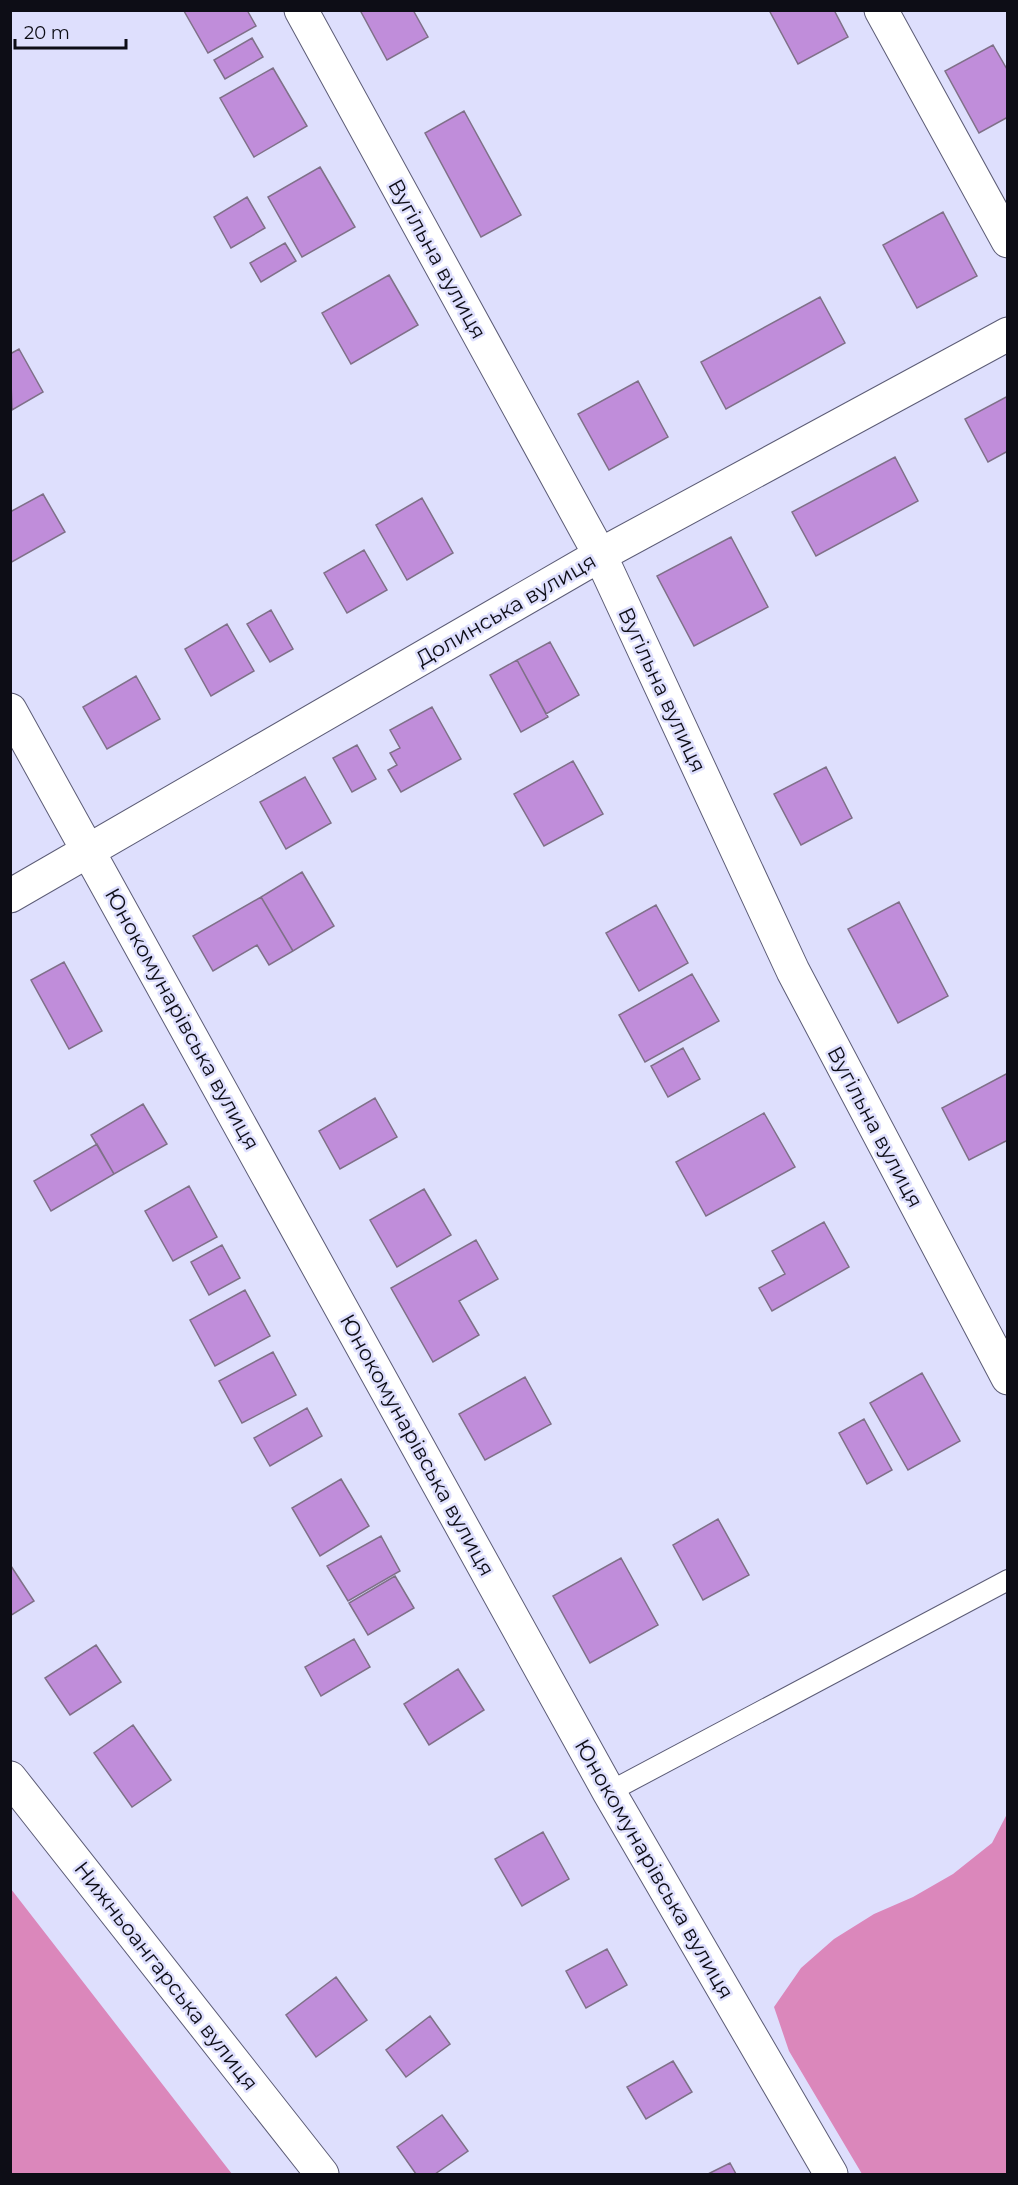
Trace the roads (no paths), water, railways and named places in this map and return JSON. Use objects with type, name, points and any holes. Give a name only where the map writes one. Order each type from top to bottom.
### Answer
[{"type":"street","name":"Вугільна вулиця","points":[[301,10],[600,555],[793,971],[1008,1378]]},
{"type":"street","points":[[882,10],[1008,241]]},
{"type":"street","name":"Долинська вулиця","points":[[10,896],[600,555],[1008,334]]},
{"type":"street","name":"Юнокомунарівська вулиця","points":[[10,710],[609,1792],[831,2175]]},
{"type":"street","name":"Нижньоангарська вулиця","points":[[10,1778],[322,2175]]},
{"type":"lane","points":[[609,1792],[1008,1580]]}]
